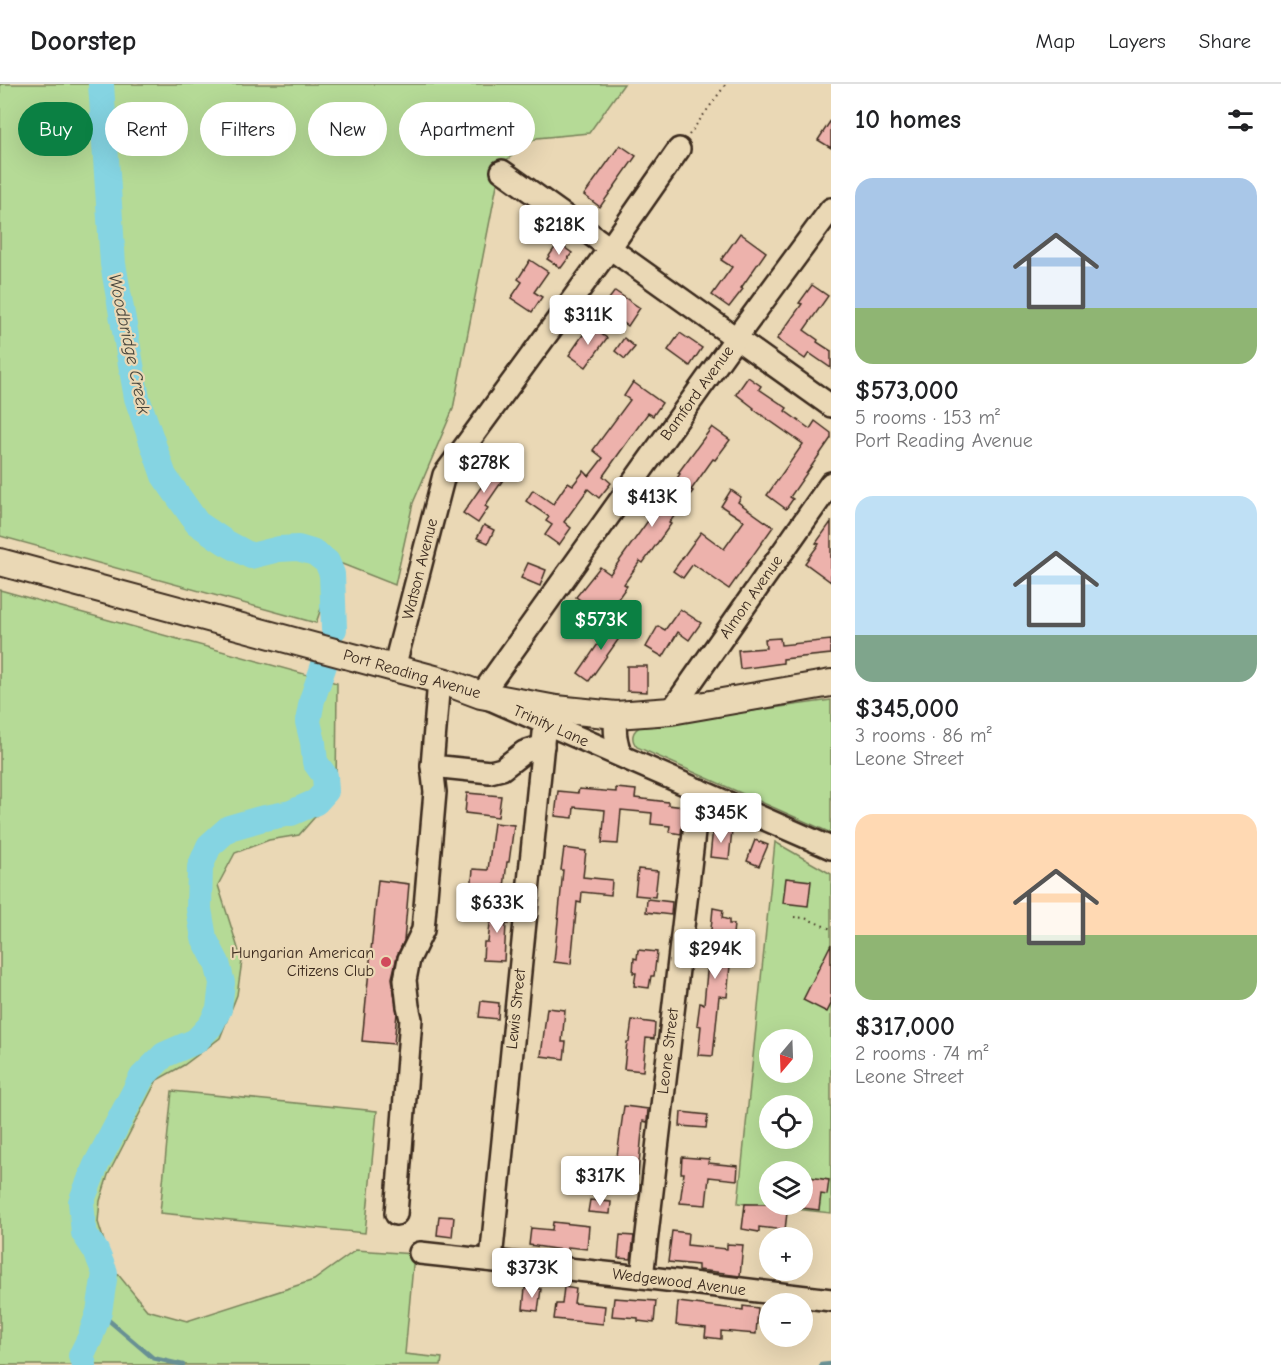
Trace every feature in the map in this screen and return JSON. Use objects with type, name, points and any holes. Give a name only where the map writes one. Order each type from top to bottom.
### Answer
[{"type":"main road","name":"Port Reading Avenue","points":[[0,562],[439,680],[481,695],[556,709],[616,715],[671,711],[831,683]]},
{"type":"street","name":"Watson Avenue","points":[[394,668],[444,475],[610,248],[679,149]]},
{"type":"street","points":[[502,171],[831,406]]},
{"type":"street","name":"Bamford Avenue","points":[[481,695],[831,209]]},
{"type":"street","name":"Almon Avenue","points":[[671,711],[831,483]]},
{"type":"street","points":[[396,1214],[411,1019],[405,980],[409,959],[423,930],[435,792],[432,766],[439,680]]},
{"type":"street","name":"Trinity Lane","points":[[481,695],[831,848]]},
{"type":"street","name":"Trinity Lane","points":[[616,715],[616,742],[622,756]]},
{"type":"street","name":"Lewis Street","points":[[490,1260],[545,723]]},
{"type":"street","points":[[432,766],[490,772],[502,770],[524,752],[543,746]]},
{"type":"street","name":"Leone Street","points":[[642,1277],[699,790]]},
{"type":"street","name":"Wedgewood Avenue","points":[[420,1253],[831,1300]]},
{"type":"path","points":[[679,149],[726,84]]},
{"type":"path","points":[[794,918],[805,918],[831,929]]},
{"type":"green space","points":[[0,84],[624,84],[589,133],[535,139],[535,102],[399,102],[399,156],[512,156],[501,164],[453,409],[413,503],[395,585],[337,562],[316,623],[0,536]]},
{"type":"green space","points":[[0,590],[337,683],[336,793],[299,835],[269,840],[235,853],[218,885],[242,961],[237,995],[220,1038],[184,1065],[157,1080],[108,1175],[100,1201],[98,1222],[112,1267],[147,1310],[187,1321],[314,1280],[356,1250],[414,1254],[405,1354],[442,1358],[441,1365],[0,1365]]},
{"type":"green space","points":[[831,700],[831,833],[637,747],[633,741],[634,732],[642,726]]},
{"type":"green space","points":[[775,842],[831,874],[831,1213],[813,1211],[813,1161],[759,1161],[759,1205],[738,1203]]},
{"type":"green space","points":[[172,1091],[377,1111],[365,1233],[160,1213]]},
{"type":"building","points":[[831,120],[831,148],[818,140]]},
{"type":"building","points":[[620,145],[636,156],[600,207],[584,195]]},
{"type":"building","points":[[740,233],[766,252],[729,307],[712,295],[732,267],[721,260]]},
{"type":"building","points":[[558,243],[572,253],[561,268],[547,259]]},
{"type":"building","points":[[530,260],[548,272],[534,292],[542,297],[532,312],[511,298],[522,282],[518,279]]},
{"type":"building","points":[[812,285],[828,296],[804,330],[831,351],[831,368],[809,353],[805,359],[777,339],[802,304],[799,303]]},
{"type":"building","points":[[615,291],[640,308],[628,326],[602,308]]},
{"type":"building","points":[[589,326],[607,338],[586,367],[569,355]]},
{"type":"building","points":[[680,333],[702,348],[690,366],[668,350]]},
{"type":"building","points":[[624,338],[635,347],[625,359],[615,351]]},
{"type":"building","points":[[748,377],[761,386],[759,389],[787,408],[785,411],[810,429],[815,421],[831,433],[831,438],[790,497],[793,499],[786,509],[767,495],[803,444],[753,409],[736,394]]},
{"type":"building","points":[[633,382],[662,403],[653,416],[648,413],[603,476],[611,483],[599,498],[588,489],[564,522],[571,528],[559,545],[545,535],[552,525],[546,521],[549,517],[526,501],[533,490],[553,504],[568,482],[573,485],[584,471],[589,476],[603,458],[593,450],[630,400],[624,396]]},
{"type":"building","points":[[712,427],[730,440],[691,490],[693,491],[643,563],[640,561],[624,584],[627,586],[605,617],[576,597],[600,567],[610,574]]},
{"type":"building","points":[[489,466],[505,477],[485,506],[488,508],[478,523],[463,513],[484,483],[479,479]]},
{"type":"building","points":[[731,490],[741,497],[738,502],[773,527],[729,589],[693,564],[683,578],[673,571],[701,532],[724,549],[744,521],[721,506]]},
{"type":"building","points":[[831,522],[831,582],[805,563]]},
{"type":"building","points":[[484,525],[494,530],[488,543],[477,538]]},
{"type":"building","points":[[528,563],[546,570],[540,586],[521,578]]},
{"type":"building","points":[[680,609],[701,623],[689,640],[678,632],[663,657],[646,647],[658,626],[665,630]]},
{"type":"building","points":[[613,622],[625,630],[589,681],[578,673]]},
{"type":"building","points":[[780,638],[781,645],[831,640],[831,654],[783,659],[783,663],[740,669],[738,650],[766,648],[765,639]]},
{"type":"building","points":[[627,666],[647,666],[647,692],[627,691]]},
{"type":"building","points":[[616,788],[636,790],[635,798],[668,802],[668,805],[684,807],[681,834],[669,832],[670,826],[651,824],[652,813],[621,810],[618,844],[602,843],[605,810],[574,807],[573,818],[555,816],[558,791],[578,793],[579,789],[616,792]]},
{"type":"building","points":[[467,793],[501,796],[498,817],[465,813]]},
{"type":"building","points":[[494,823],[514,825],[503,896],[471,892],[473,869],[488,870]]},
{"type":"building","points":[[713,828],[732,830],[729,859],[710,857]]},
{"type":"building","points":[[755,840],[768,845],[759,866],[747,861]]},
{"type":"building","points":[[564,848],[586,851],[583,877],[612,880],[611,895],[582,892],[581,903],[577,902],[571,964],[554,962]]},
{"type":"building","points":[[638,869],[658,871],[655,897],[635,895]]},
{"type":"building","points":[[786,878],[811,881],[808,906],[783,903]]},
{"type":"building","name":"Hungarian American Citizens Club","points":[[378,880],[409,884],[404,941],[397,956],[392,978],[397,1013],[394,1044],[362,1041]]},
{"type":"building","points":[[647,899],[672,902],[671,915],[646,912]]},
{"type":"building","points":[[492,905],[510,907],[509,924],[506,924],[504,961],[483,960],[484,942],[488,942]]},
{"type":"building","points":[[713,908],[723,910],[722,918],[729,920],[729,924],[734,924],[727,997],[719,996],[713,1056],[698,1055],[701,1026],[697,1025],[700,1003],[704,1004]]},
{"type":"building","points":[[831,944],[831,1004],[827,1012],[803,1000]]},
{"type":"building","points":[[638,950],[657,952],[654,976],[651,976],[649,988],[634,986],[636,973],[633,973],[634,958],[637,959]]},
{"type":"building","points":[[481,1001],[499,1003],[498,1019],[479,1017]]},
{"type":"building","points":[[547,1008],[565,1010],[562,1042],[566,1042],[564,1059],[541,1056]]},
{"type":"building","points":[[632,1020],[655,1023],[654,1039],[646,1038],[643,1071],[624,1069]]},
{"type":"building","points":[[624,1106],[648,1109],[647,1122],[643,1121],[638,1175],[613,1173]]},
{"type":"building","points":[[681,1112],[708,1115],[706,1128],[680,1126]]},
{"type":"building","points":[[682,1157],[709,1159],[708,1163],[738,1166],[737,1180],[709,1177],[706,1205],[680,1203],[684,1173],[681,1173]]},
{"type":"building","points":[[813,1178],[829,1180],[827,1195],[821,1194],[819,1210],[813,1209]]},
{"type":"building","points":[[590,1200],[611,1202],[610,1214],[588,1212]]},
{"type":"building","points":[[745,1204],[759,1204],[759,1215],[787,1215],[785,1227],[759,1227],[759,1232],[742,1229]]},
{"type":"building","points":[[439,1216],[454,1217],[452,1237],[437,1235]]},
{"type":"building","points":[[553,1222],[589,1226],[587,1249],[568,1247],[568,1251],[529,1245],[531,1228],[552,1230]]},
{"type":"building","points":[[672,1231],[688,1233],[687,1245],[727,1249],[727,1244],[743,1245],[740,1276],[698,1270],[698,1265],[668,1262]]},
{"type":"building","points":[[620,1235],[634,1236],[631,1259],[618,1258]]},
{"type":"building","points":[[564,1287],[576,1289],[574,1303],[605,1306],[603,1324],[554,1319],[556,1304],[562,1304]]},
{"type":"building","points":[[525,1288],[541,1289],[538,1311],[523,1309]]},
{"type":"building","points":[[614,1298],[656,1301],[654,1323],[638,1321],[638,1318],[612,1316]]},
{"type":"building","points":[[678,1302],[743,1310],[743,1306],[758,1308],[756,1334],[721,1331],[721,1339],[705,1337],[706,1328],[676,1325]]},
{"type":"waterway","name":"Woodbridge Creek","points":[[101,84],[113,264],[137,398],[164,476],[197,523],[251,556],[279,549],[298,548],[315,553],[327,562],[332,574],[334,629]]},
{"type":"waterway","name":"Woodbridge Creek","points":[[84,1365],[81,1356],[99,1312],[105,1273],[96,1251],[84,1233],[81,1202],[96,1165],[142,1077],[164,1055],[196,1041],[211,1025],[219,1009],[222,983],[217,963],[204,938],[199,909],[200,867],[209,846],[229,828],[291,813],[316,802],[326,791],[325,776],[315,762],[308,722],[312,700],[324,665]]},
{"type":"waterway","points":[[99,1312],[153,1358],[183,1365]]},
{"type":"waterway","points":[[821,1365],[831,1364]]},
{"type":"place","name":"Hungarian American Citizens Club","points":[[386,962]]}]
